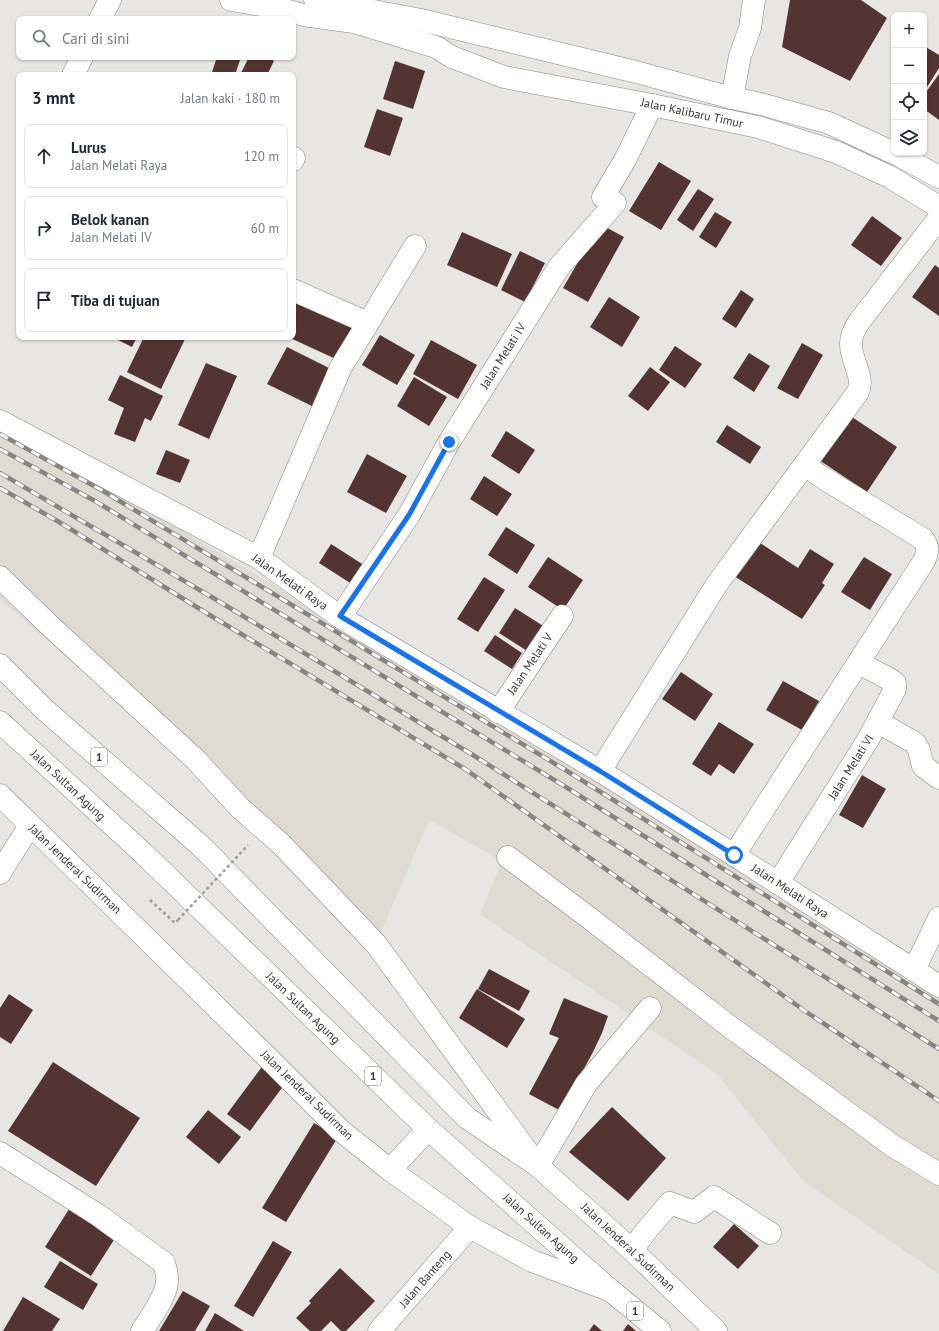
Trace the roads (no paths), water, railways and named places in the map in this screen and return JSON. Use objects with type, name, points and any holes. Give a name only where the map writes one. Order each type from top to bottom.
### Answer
[{"type":"main road","points":[[102,16],[110,0]]},
{"type":"main road","name":"Jalan Kalibaru Timur","points":[[231,0],[274,7],[303,15],[354,22],[436,47],[452,57],[504,77],[745,124],[836,152],[890,176],[939,207]]},
{"type":"main road","points":[[732,98],[740,56],[750,28],[754,0]]},
{"type":"main road","name":"Jalan Kalibaru Timur","points":[[323,1],[421,20],[732,98],[762,104],[829,123],[891,152]]},
{"type":"main road","points":[[436,47],[441,25]]},
{"type":"main road","points":[[74,72],[80,60]]},
{"type":"main road","name":"Jalan Melati IV","points":[[340,616],[409,515],[449,442],[558,267],[615,203],[603,197],[652,105]]},
{"type":"main road","name":"Jalan Kalibaru Timur","points":[[900,156],[939,177]]},
{"type":"main road","points":[[600,771],[717,584],[860,388],[851,343],[855,329],[939,218]]},
{"type":"main road","points":[[259,558],[341,367],[415,246]]},
{"type":"main road","points":[[296,291],[368,323]]},
{"type":"main road","name":"Jalan Melati Raya","points":[[0,422],[259,558],[340,616],[498,712],[600,771],[939,986]]},
{"type":"main road","points":[[734,855],[924,561],[928,549],[927,544],[918,535],[820,476],[805,465]]},
{"type":"main road","name":"Jalan Jenderal Sudirman","points":[[0,577],[48,624],[196,760],[240,808],[281,844],[376,944],[538,1166]]},
{"type":"main road","name":"Jalan Melati V","points":[[498,712],[562,616]]},
{"type":"main road","name":"Jalan Melati VI","points":[[778,883],[878,722],[895,689],[895,683],[891,680],[859,663]]},
{"type":"main road","name":"Jalan Jenderal Sudirman","points":[[0,665],[45,710],[201,846],[467,1118],[538,1166],[632,1250],[716,1331]]},
{"type":"main road","name":"Jalan Sultan Agung","points":[[0,722],[144,854],[428,1129],[610,1290]]},
{"type":"main road","points":[[878,722],[915,743],[919,750],[923,766],[939,778]]},
{"type":"main road","name":"Jalan Jenderal Sudirman","points":[[0,795],[340,1130],[390,1170],[470,1227],[532,1261],[610,1290],[660,1331]]},
{"type":"main road","points":[[0,873],[30,825]]},
{"type":"main road","points":[[508,857],[733,1029],[880,1137],[939,1174]]},
{"type":"main road","points":[[914,970],[939,918]]},
{"type":"main road","points":[[538,1166],[586,1084],[650,1008]]},
{"type":"main road","points":[[390,1170],[428,1129]]},
{"type":"main road","points":[[0,1153],[98,1215],[164,1263],[167,1272],[167,1283],[158,1306],[142,1331]]},
{"type":"main road","points":[[632,1250],[670,1203],[694,1212],[714,1197],[770,1233]]},
{"type":"main road","name":"Jalan Banteng","points":[[379,1331],[470,1227]]},
{"type":"railway","points":[[0,434],[103,491],[567,771],[939,1004]]},
{"type":"railway","points":[[0,449],[95,501],[561,784],[939,1021]]},
{"type":"railway","points":[[0,473],[215,599],[473,755],[939,1049]]},
{"type":"railway","points":[[0,488],[59,522],[465,769],[805,1011],[939,1101]]}]
